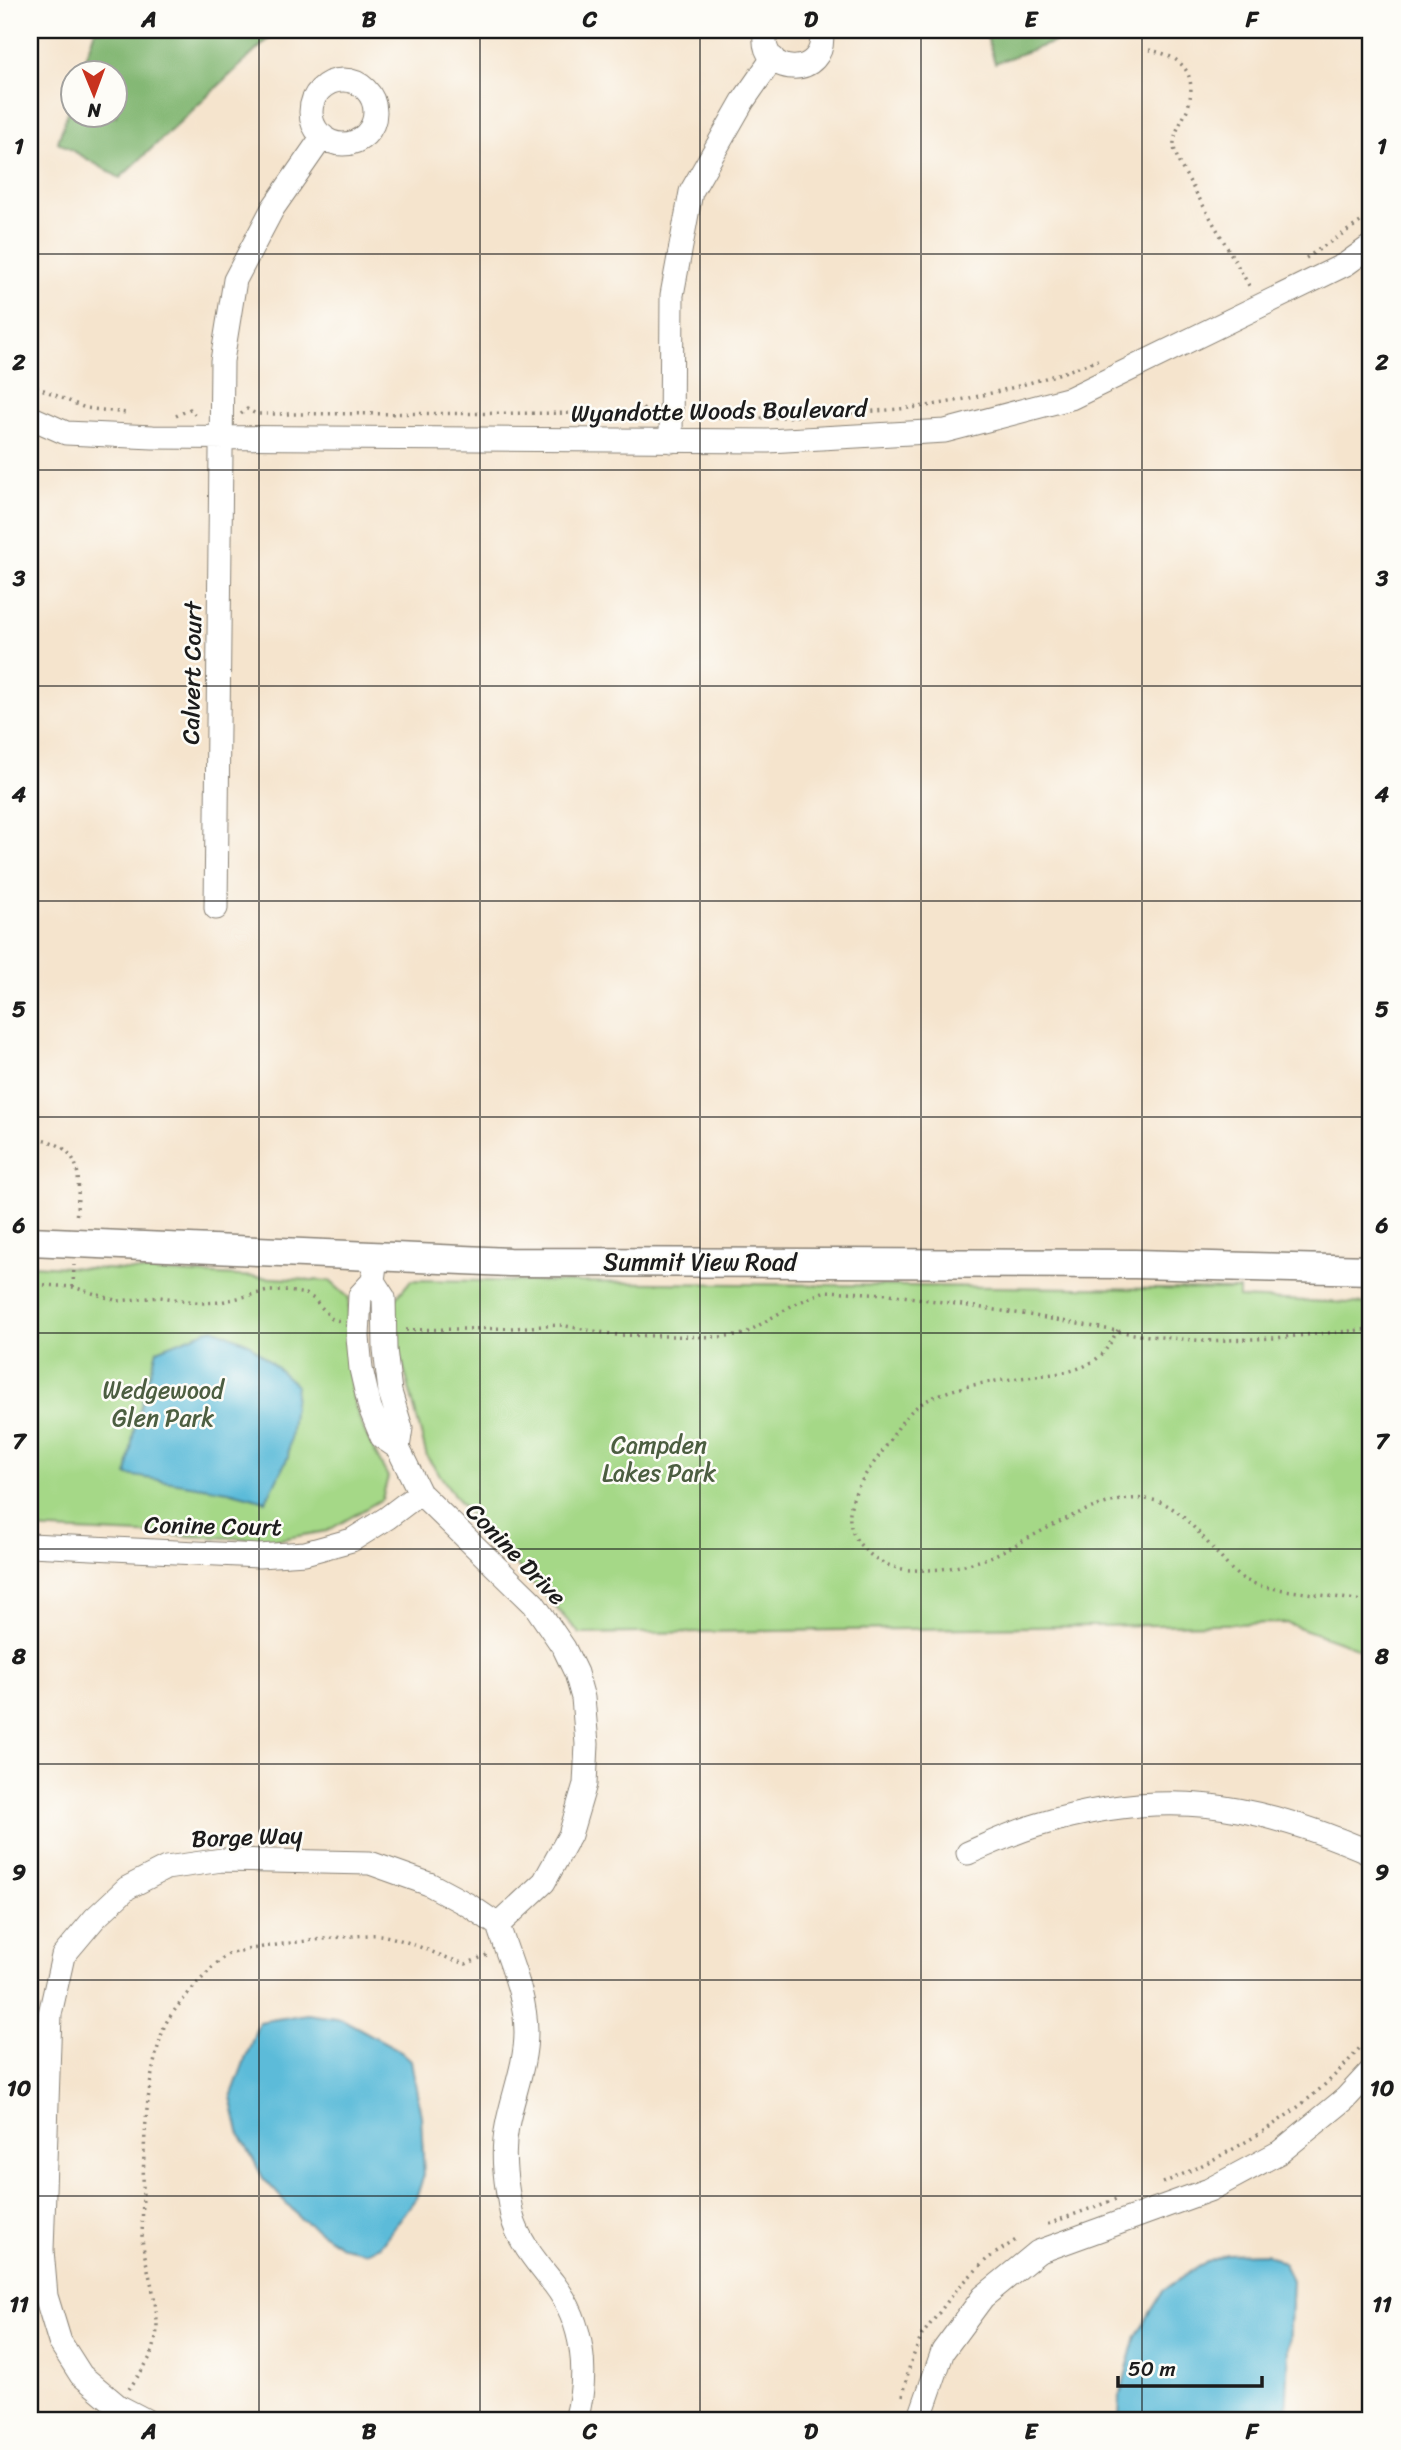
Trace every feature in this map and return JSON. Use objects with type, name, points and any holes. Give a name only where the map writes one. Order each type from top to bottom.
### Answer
[{"type":"street","points":[[766,30],[764,42],[767,51],[780,65],[789,68],[808,64],[821,49],[821,30]]},
{"type":"street","points":[[671,441],[672,295],[691,192],[743,102],[773,58]]},
{"type":"street","name":"Calvert Court","points":[[216,908],[222,361],[235,281],[273,208],[323,136]]},
{"type":"street","name":"Wyandotte Woods Boulevard","points":[[30,417],[66,433],[222,438],[768,441],[945,431],[1071,398],[1346,264],[1371,246]]},
{"type":"street","name":"Summit View Road","points":[[30,1241],[375,1269],[509,1262],[1135,1264],[1371,1270]]},
{"type":"street","name":"Conine Drive","points":[[375,1269],[360,1295],[358,1326],[362,1369],[370,1408],[382,1437],[398,1448],[420,1493],[534,1604],[564,1648],[576,1673],[583,1698],[587,1744],[586,1784],[570,1835],[544,1882],[498,1924]]},
{"type":"street","name":"Conine Drive","points":[[375,1269],[384,1298],[390,1392],[401,1428],[398,1448]]},
{"type":"street","name":"Conine Court","points":[[30,1545],[259,1556],[305,1553],[352,1541],[420,1493]]},
{"type":"street","points":[[968,1853],[1035,1825],[1087,1811],[1157,1803],[1212,1805],[1260,1813],[1320,1830],[1371,1853]]},
{"type":"street","name":"Borge Way","points":[[145,2420],[118,2406],[81,2375],[60,2342],[46,2296],[42,2250],[50,2014],[63,1956],[127,1888],[166,1868],[222,1860],[370,1863],[429,1884],[498,1924]]},
{"type":"street","points":[[498,1924],[525,2004],[526,2034],[523,2071],[507,2127],[505,2178],[514,2221],[534,2259],[556,2287],[575,2320],[584,2359],[581,2402],[576,2420]]},
{"type":"street","points":[[919,2420],[943,2351],[983,2297],[1038,2252],[1209,2190],[1280,2152],[1345,2099],[1371,2071]]},
{"type":"path","points":[[1149,50],[1177,58],[1187,71],[1190,90],[1188,106],[1175,133],[1173,145],[1179,163],[1252,291]]},
{"type":"path","points":[[1303,260],[1371,215]]},
{"type":"path","points":[[1247,294],[1261,286]]},
{"type":"path","points":[[165,415],[176,416],[190,408],[195,415],[240,415],[247,408],[256,414],[634,413],[642,408],[649,413],[690,415],[696,411],[707,416],[768,417],[852,413],[921,407],[1024,383],[1071,370],[1107,356]]},
{"type":"path","points":[[30,384],[85,408],[131,414]]},
{"type":"path","points":[[30,1137],[52,1142],[67,1152],[78,1166],[80,1180],[75,1226]]},
{"type":"path","points":[[73,1287],[74,1260]]},
{"type":"path","points":[[30,1284],[73,1287],[118,1301],[160,1297],[202,1303],[221,1302],[268,1290],[288,1291],[306,1294],[332,1318],[358,1326]]},
{"type":"path","points":[[385,1328],[418,1331],[559,1325],[617,1335],[719,1337],[744,1334],[793,1305],[825,1291],[901,1296],[1139,1335],[1205,1341],[1371,1329]]},
{"type":"path","points":[[1118,1330],[1100,1356],[1070,1372],[968,1385],[912,1410],[860,1482],[853,1496],[849,1511],[854,1536],[866,1552],[888,1566],[906,1570],[940,1571],[987,1558],[1070,1518],[1111,1502],[1132,1499],[1159,1501],[1181,1516],[1236,1574],[1247,1581],[1263,1587],[1371,1602]]},
{"type":"path","points":[[118,2406],[151,2355],[158,2322],[155,2300],[144,2263],[142,2238],[149,2087],[165,2024],[197,1984],[228,1954],[323,1940],[379,1935],[466,1964],[505,1947]]},
{"type":"green space","points":[[95,30],[278,30],[120,178],[58,142],[62,130],[130,130],[130,60],[85,60]]},
{"type":"green space","points":[[985,30],[1088,30],[995,63]]},
{"type":"green space","name":"Wedgewood Glen Park","points":[[30,1265],[330,1281],[349,1298],[349,1373],[363,1428],[388,1477],[382,1499],[327,1531],[275,1540],[30,1529]]},
{"type":"green space","name":"Campden Lakes Park","points":[[411,1280],[1239,1290],[1239,1298],[1371,1304],[1371,1653],[1287,1623],[580,1634],[460,1503],[427,1457],[399,1349],[392,1303]]},
{"type":"water","points":[[213,1328],[249,1343],[296,1385],[288,1457],[266,1501],[228,1491],[127,1475],[134,1429],[157,1350]]},
{"type":"water","points":[[307,2014],[342,2019],[401,2051],[411,2060],[421,2116],[424,2175],[416,2198],[380,2246],[366,2252],[343,2247],[301,2219],[263,2178],[239,2132],[231,2097],[259,2022]]},
{"type":"water","points":[[1266,2253],[1284,2264],[1292,2280],[1286,2420],[1119,2420],[1120,2396],[1136,2336],[1164,2290],[1200,2265],[1227,2254]]}]
